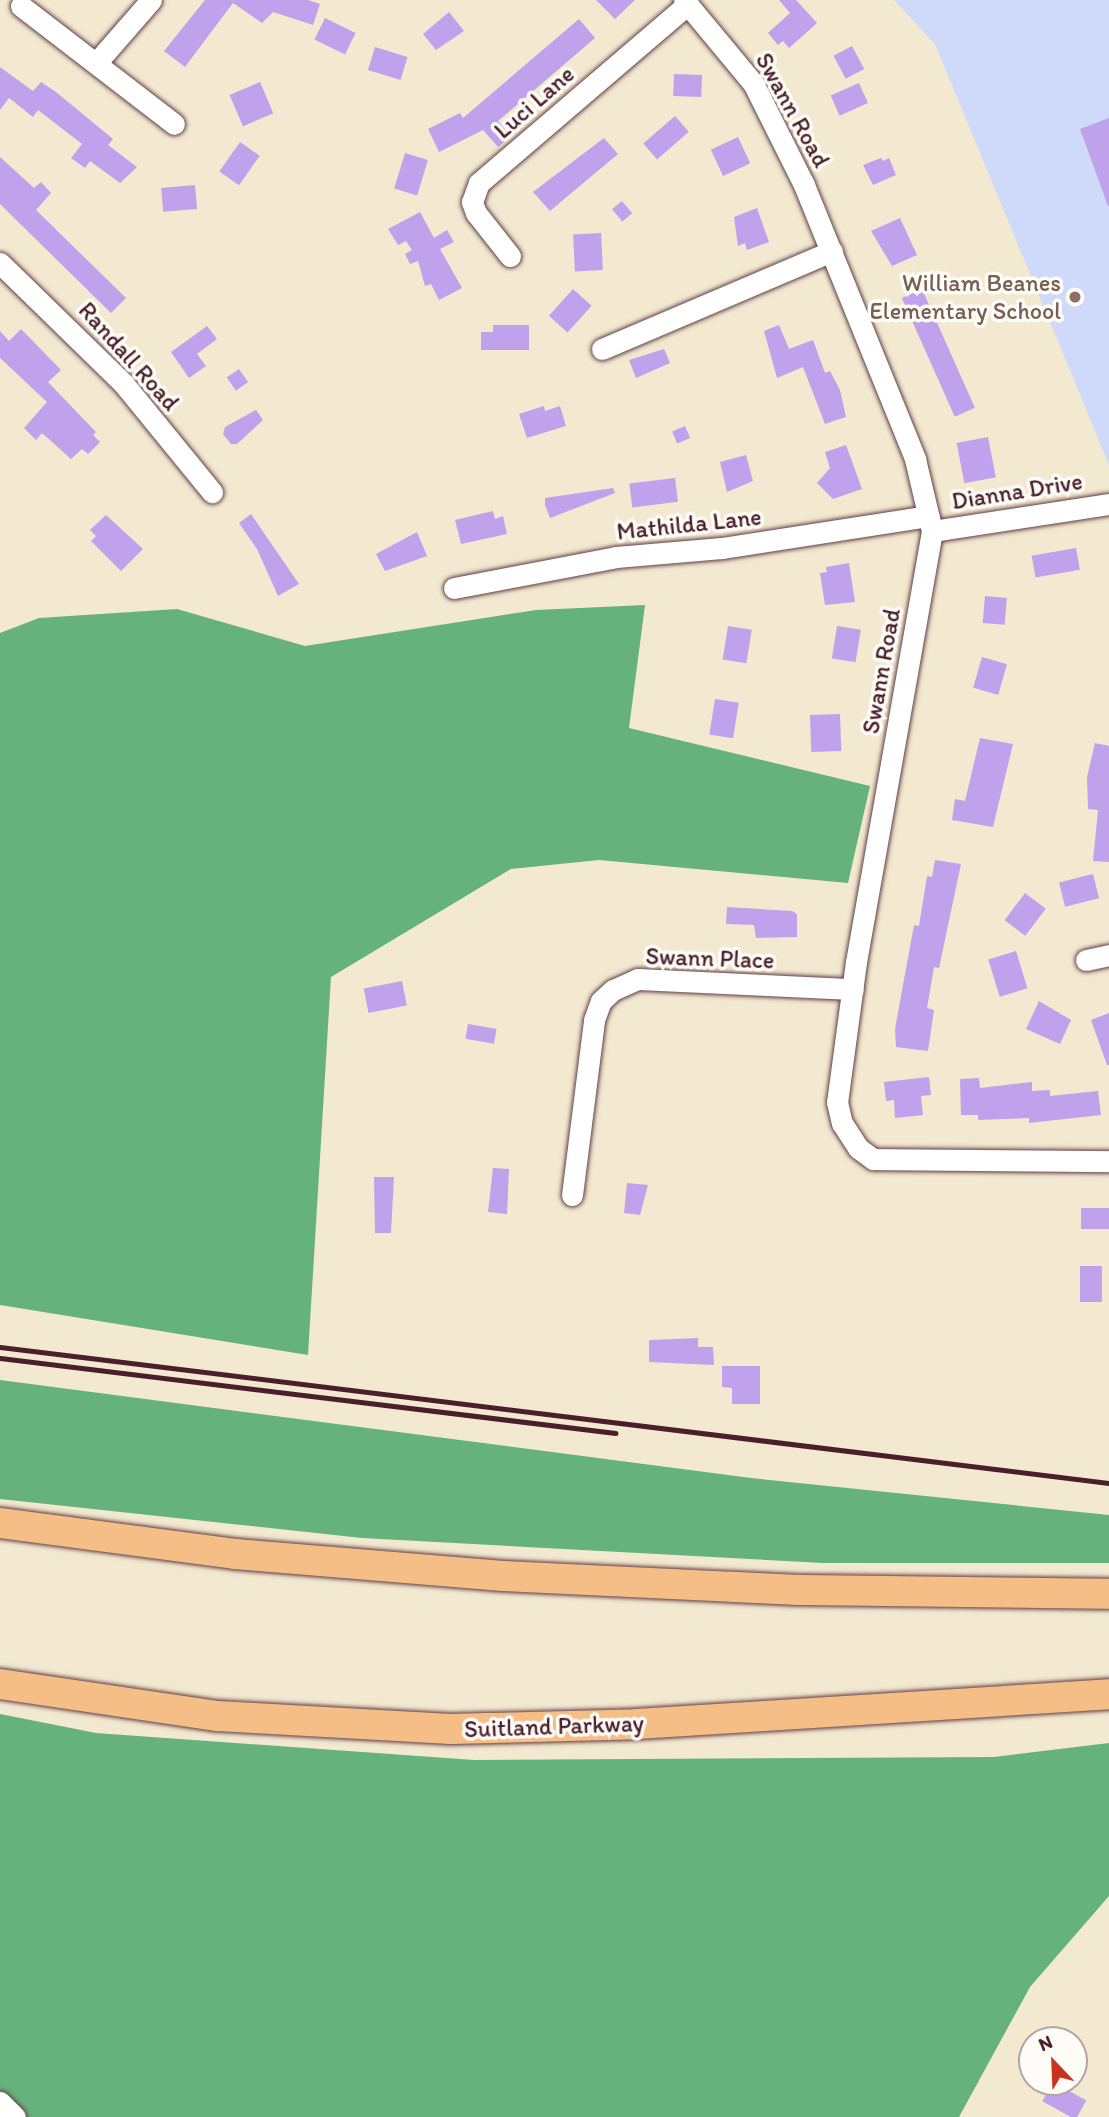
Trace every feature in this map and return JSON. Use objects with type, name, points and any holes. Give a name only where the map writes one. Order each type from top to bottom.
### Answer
[{"type":"highway","points":[[0,1522],[235,1554],[503,1576],[786,1589],[1109,1594]]},
{"type":"highway","name":"Suitland Parkway","points":[[0,1684],[218,1716],[451,1729],[662,1723],[1109,1694]]},
{"type":"street","points":[[97,62],[151,0]]},
{"type":"street","name":"Swann Road","points":[[686,2],[753,83],[832,251],[915,459],[931,524],[853,989],[837,1102],[842,1123],[864,1154],[873,1159],[1109,1161]]},
{"type":"street","name":"Luci Lane","points":[[510,256],[476,213],[472,202],[479,183],[686,2]]},
{"type":"street","points":[[21,6],[174,124]]},
{"type":"street","points":[[602,349],[832,251]]},
{"type":"street","name":"Randall Road","points":[[0,264],[123,383],[212,492]]},
{"type":"street","name":"Dianna Drive","points":[[931,524],[1109,504]]},
{"type":"street","name":"Mathilda Lane","points":[[454,588],[615,557],[722,548],[931,524]]},
{"type":"street","points":[[1086,960],[1109,955]]},
{"type":"street","name":"Swann Place","points":[[572,1195],[594,1020],[601,1001],[613,990],[638,979],[853,989]]},
{"type":"street","points":[[0,2102],[15,2117]]},
{"type":"shaded area","name":"William Beanes Elementary School","points":[[894,0],[1109,0],[1109,465],[935,44]]},
{"type":"green space","points":[[645,605],[629,728],[870,786],[848,883],[599,860],[511,869],[331,977],[308,1355],[0,1305],[0,633],[39,618],[177,609],[305,646],[536,610]]},
{"type":"green space","points":[[0,1380],[751,1478],[1109,1515],[1109,1563],[823,1563],[362,1538],[0,1499]]},
{"type":"green space","points":[[0,1714],[96,1733],[474,1760],[994,1757],[1109,1743],[1109,1896],[1030,1987],[959,2117],[0,2117]]},
{"type":"building","points":[[205,0],[308,0],[320,4],[313,25],[273,12],[262,23],[233,3],[185,67],[164,51]]},
{"type":"building","points":[[596,0],[635,0],[615,19]]},
{"type":"building","points":[[779,0],[796,0],[817,23],[789,48],[783,41],[778,45],[768,33],[790,13]]},
{"type":"building","points":[[449,12],[464,31],[436,50],[423,34]]},
{"type":"building","points":[[325,18],[356,33],[345,54],[314,40]]},
{"type":"building","points":[[579,19],[595,38],[498,121],[511,136],[498,147],[483,130],[439,152],[428,129],[460,113],[463,118]]},
{"type":"building","points":[[852,46],[864,69],[846,79],[833,56]]},
{"type":"building","points":[[375,47],[408,57],[400,80],[368,70]]},
{"type":"building","points":[[0,67],[33,91],[41,82],[56,92],[113,139],[108,145],[137,167],[120,183],[90,161],[85,168],[71,158],[82,144],[38,110],[33,117],[9,98],[0,110]]},
{"type":"building","points":[[674,74],[702,75],[701,97],[673,96]]},
{"type":"building","points":[[260,82],[273,113],[243,126],[230,95]]},
{"type":"building","points":[[859,83],[868,103],[840,116],[831,96]]},
{"type":"building","points":[[675,116],[689,132],[657,159],[643,144]]},
{"type":"building","points":[[1109,118],[1109,206],[1108,206],[1080,129]]},
{"type":"building","points":[[738,137],[750,163],[723,176],[711,150]]},
{"type":"building","points":[[604,138],[618,154],[550,211],[533,192]]},
{"type":"building","points":[[240,142],[260,156],[239,185],[219,171]]},
{"type":"building","points":[[405,153],[428,160],[417,195],[394,188]]},
{"type":"building","points":[[0,157],[34,188],[41,182],[51,193],[36,210],[126,298],[111,313],[0,204]]},
{"type":"building","points":[[881,158],[883,161],[889,158],[896,175],[873,185],[863,165]]},
{"type":"building","points":[[195,185],[197,209],[163,212],[161,188]]},
{"type":"building","points":[[622,201],[632,213],[622,222],[612,209]]},
{"type":"building","points":[[757,208],[769,242],[747,250],[745,243],[738,246],[734,217]]},
{"type":"building","points":[[420,212],[434,238],[447,230],[454,242],[440,249],[462,288],[439,300],[431,284],[425,286],[418,261],[410,264],[405,254],[412,250],[406,241],[398,245],[388,229]]},
{"type":"building","points":[[900,218],[917,255],[892,266],[871,231]]},
{"type":"building","points":[[601,233],[603,270],[575,271],[573,234]]},
{"type":"building","points":[[573,289],[592,306],[567,332],[549,316]]},
{"type":"building","points":[[922,289],[975,408],[955,417],[902,298]]},
{"type":"building","points":[[493,325],[529,325],[529,350],[481,350],[481,332],[493,332]]},
{"type":"building","points":[[779,325],[789,349],[813,340],[825,373],[830,371],[840,390],[846,417],[825,424],[803,367],[777,378],[764,331]]},
{"type":"building","points":[[207,326],[217,339],[197,354],[206,366],[189,378],[171,352]]},
{"type":"building","points":[[21,329],[61,370],[48,382],[96,432],[93,435],[100,442],[88,454],[82,449],[71,459],[42,433],[36,440],[24,428],[47,402],[0,358],[0,331],[9,341]]},
{"type":"building","points":[[664,349],[670,363],[636,378],[629,360]]},
{"type":"building","points":[[239,369],[248,382],[236,391],[227,378]]},
{"type":"building","points":[[544,406],[545,411],[560,406],[566,426],[527,438],[519,414]]},
{"type":"building","points":[[256,410],[263,420],[237,444],[231,444],[223,434],[225,427]]},
{"type":"building","points":[[685,426],[690,438],[677,443],[672,431]]},
{"type":"building","points":[[988,437],[996,477],[964,483],[957,443]]},
{"type":"building","points":[[846,445],[862,489],[833,499],[817,483],[830,468],[825,452]]},
{"type":"building","points":[[746,455],[753,481],[727,492],[720,462]]},
{"type":"building","points":[[675,478],[678,502],[632,507],[629,484]]},
{"type":"building","points":[[613,488],[615,493],[550,518],[545,505],[545,498]]},
{"type":"building","points":[[493,511],[495,519],[503,516],[507,534],[461,544],[455,520]]},
{"type":"building","points":[[251,514],[299,584],[278,596],[257,549],[239,523]]},
{"type":"building","points":[[106,515],[143,549],[121,571],[91,541],[96,536],[90,530]]},
{"type":"building","points":[[417,532],[427,556],[385,571],[376,554]]},
{"type":"building","points":[[1076,548],[1080,570],[1036,577],[1032,556]]},
{"type":"building","points":[[849,563],[855,602],[825,605],[820,573],[827,572],[826,567]]},
{"type":"building","points":[[985,596],[1007,598],[1005,625],[983,623]]},
{"type":"building","points":[[728,626],[752,630],[746,663],[723,660]]},
{"type":"building","points":[[837,626],[861,630],[856,662],[832,659]]},
{"type":"building","points":[[982,657],[1007,664],[998,695],[973,688]]},
{"type":"building","points":[[715,699],[739,703],[733,738],[709,735]]},
{"type":"building","points":[[840,714],[841,751],[811,752],[810,715]]},
{"type":"building","points":[[980,738],[1013,744],[993,827],[952,820],[955,799],[965,801]]},
{"type":"building","points":[[1095,743],[1109,746],[1109,862],[1093,861],[1098,810],[1088,809],[1087,777]]},
{"type":"building","points":[[935,860],[961,864],[939,968],[934,967],[927,1008],[934,1010],[928,1051],[896,1047],[895,1029],[914,925],[919,926],[927,876],[932,877]]},
{"type":"building","points":[[1093,874],[1099,898],[1065,907],[1059,882]]},
{"type":"building","points":[[1025,893],[1046,909],[1025,936],[1005,920]]},
{"type":"building","points":[[727,907],[792,911],[797,914],[797,937],[756,938],[754,925],[726,924]]},
{"type":"building","points":[[1016,951],[1027,988],[1000,997],[988,959]]},
{"type":"building","points":[[402,981],[407,1006],[368,1013],[364,988]]},
{"type":"building","points":[[1039,1001],[1071,1020],[1060,1044],[1026,1029]]},
{"type":"building","points":[[1109,1013],[1109,1065],[1107,1065],[1091,1020]]},
{"type":"building","points":[[468,1024],[497,1029],[494,1044],[465,1039]]},
{"type":"building","points":[[929,1077],[931,1095],[921,1096],[923,1115],[895,1118],[894,1100],[886,1101],[884,1082]]},
{"type":"building","points":[[979,1078],[980,1088],[1032,1082],[1032,1091],[1050,1090],[1050,1096],[1098,1091],[1101,1115],[1029,1123],[1029,1118],[978,1120],[978,1115],[961,1115],[960,1079]]},
{"type":"building","points":[[493,1168],[509,1169],[507,1214],[488,1212]]},
{"type":"building","points":[[374,1177],[394,1177],[391,1233],[375,1233]]},
{"type":"building","points":[[627,1183],[648,1185],[640,1215],[624,1213]]},
{"type":"building","points":[[1081,1208],[1109,1208],[1109,1229],[1081,1229]]},
{"type":"building","points":[[1080,1266],[1102,1266],[1102,1302],[1080,1302]]},
{"type":"building","points":[[698,1338],[698,1347],[713,1347],[714,1365],[649,1362],[649,1340]]},
{"type":"building","points":[[722,1366],[760,1366],[760,1404],[732,1404],[732,1388],[722,1387]]},
{"type":"building","points":[[1045,2096],[1078,2096],[1086,2100],[1077,2117],[1071,2117],[1042,2101]]},
{"type":"railway","points":[[0,1347],[1109,1483]]},
{"type":"railway","points":[[0,1358],[615,1433]]},
{"type":"place","name":"William Beanes Elementary School","points":[[1075,297]]}]
